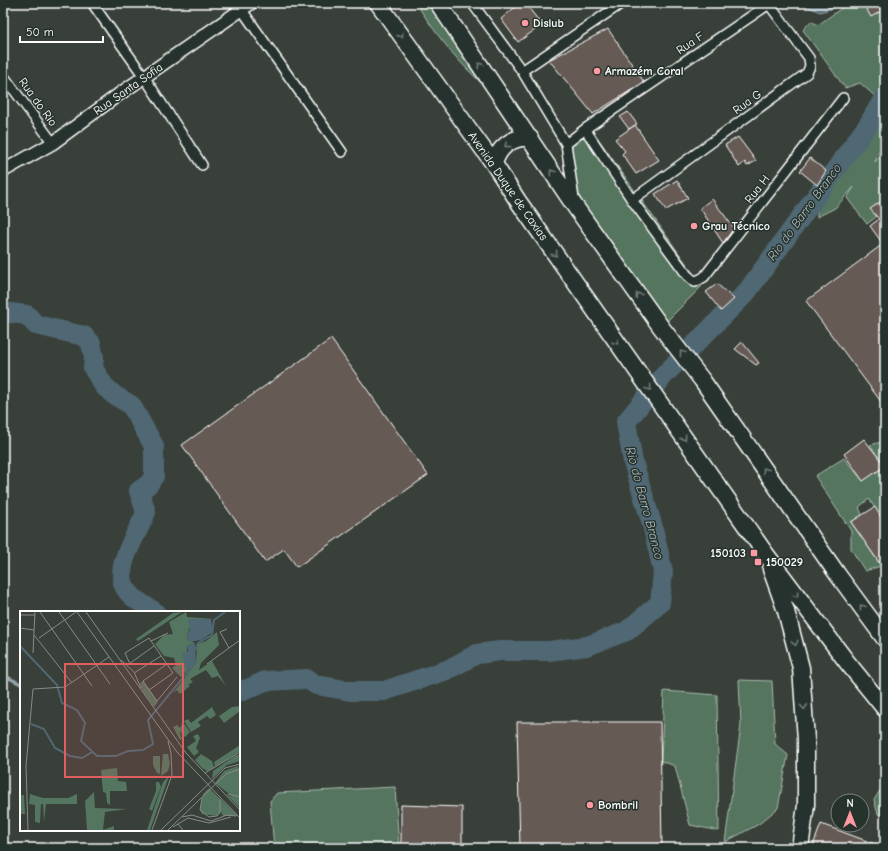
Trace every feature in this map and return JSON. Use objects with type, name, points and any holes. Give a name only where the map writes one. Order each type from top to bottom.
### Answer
[{"type":"highway","name":"Avenida Duque de Caxias","points":[[378,3],[494,164],[636,370],[765,553]]},
{"type":"highway","points":[[438,3],[574,205],[661,327],[702,380],[838,575],[885,639]]},
{"type":"highway","points":[[494,164],[498,151],[506,145],[518,139],[530,138]]},
{"type":"highway","points":[[765,553],[846,662],[885,709]]},
{"type":"highway","points":[[765,553],[786,611],[801,668],[806,740],[806,805],[800,848]]},
{"type":"street","points":[[92,3],[145,78],[202,165]]},
{"type":"street","points":[[484,3],[474,6],[522,72],[566,144],[574,205]]},
{"type":"street","points":[[522,72],[622,3]]},
{"type":"street","name":"Rua F","points":[[566,144],[585,129],[768,3]]},
{"type":"street","name":"Rua G","points":[[632,200],[808,73],[810,66],[809,58],[768,3]]},
{"type":"street","points":[[243,5],[342,152]]},
{"type":"street","name":"Rua Santa Sofia","points":[[3,171],[53,143],[118,95],[145,78],[243,5]]},
{"type":"street","name":"Rua do Rio","points":[[3,75],[53,143]]},
{"type":"street","name":"Rua H","points":[[632,200],[687,276],[695,282],[704,277],[842,98]]},
{"type":"street","points":[[585,129],[632,200]]},
{"type":"green space","points":[[416,3],[433,3],[496,96],[452,53]]},
{"type":"green space","points":[[836,3],[885,3],[885,88],[877,98],[860,83],[845,88],[803,30],[811,21],[818,25],[843,7],[837,7]]},
{"type":"green space","points":[[885,107],[885,136],[875,162],[885,151],[885,198],[871,209],[877,216],[867,224],[847,198],[854,187],[835,208],[817,217],[817,203]]},
{"type":"green space","points":[[590,127],[702,286],[666,322],[580,199],[568,144]]},
{"type":"green space","points":[[885,441],[885,466],[870,445]]},
{"type":"green space","points":[[844,458],[863,481],[885,466],[885,524],[869,499],[859,507],[862,515],[851,522],[881,566],[865,571],[851,549],[851,531],[815,476]]},
{"type":"green space","points":[[739,680],[772,681],[775,744],[788,755],[778,808],[759,824],[725,842],[741,725]]},
{"type":"green space","points":[[664,691],[717,695],[719,831],[690,825],[675,766],[661,761]]},
{"type":"green space","points":[[395,787],[399,848],[274,848],[270,801],[277,793]]},
{"type":"green space","points":[[885,788],[885,817],[878,814],[874,800],[881,789]]},
{"type":"water","points":[[800,3],[836,3],[837,7],[820,12]]},
{"type":"building","points":[[520,3],[525,3],[542,25],[518,42],[501,19]]},
{"type":"building","points":[[863,3],[880,3],[883,10],[871,17]]},
{"type":"building","name":"Armazém Coral","points":[[608,29],[644,82],[593,114],[549,60]]},
{"type":"building","points":[[628,112],[637,124],[629,129],[620,117]]},
{"type":"building","points":[[635,125],[659,160],[636,174],[622,154],[625,151],[615,139]]},
{"type":"building","points":[[738,137],[756,161],[747,166],[745,162],[739,167],[725,145]]},
{"type":"building","points":[[810,158],[826,171],[817,185],[800,171]]},
{"type":"building","points":[[677,180],[688,198],[666,210],[655,194]]},
{"type":"building","points":[[712,199],[734,228],[723,243],[700,208]]},
{"type":"building","points":[[885,199],[885,407],[806,301],[883,244],[870,226],[879,219],[870,209]]},
{"type":"building","points":[[717,284],[734,299],[721,311],[706,292]]},
{"type":"building","points":[[331,339],[428,475],[297,567],[284,549],[265,562],[182,445]]},
{"type":"building","points":[[742,342],[759,363],[756,365],[735,349]]},
{"type":"building","points":[[864,439],[885,466],[863,481],[844,454]]},
{"type":"building","points":[[875,507],[885,524],[885,571],[851,522]]},
{"type":"building","name":"Bombril","points":[[517,722],[660,722],[662,848],[520,848]]},
{"type":"building","points":[[401,805],[462,807],[462,848],[401,848]]},
{"type":"building","points":[[821,824],[830,827],[830,833],[845,833],[883,847],[882,848],[812,848]]},
{"type":"waterway","name":"Rio do Barro Branco","points":[[240,690],[243,691],[265,681],[307,679],[316,685],[351,691],[384,691],[447,670],[477,654],[500,651],[549,651],[587,646],[627,631],[660,603],[663,571],[652,524],[633,462],[626,422],[666,373],[746,293],[870,122],[885,96]]},
{"type":"waterway","name":"Rio do Barro Branco","points":[[3,312],[27,315],[36,325],[84,336],[91,343],[94,357],[93,368],[104,386],[114,395],[131,405],[154,446],[154,476],[149,484],[139,491],[146,512],[126,554],[122,577],[125,587],[132,596],[154,611]]},
{"type":"waterway","points":[[3,675],[20,684]]},
{"type":"place","name":"Dislub","points":[[525,23]]},
{"type":"place","name":"Armazém Coral","points":[[597,71]]},
{"type":"place","name":"Grau Técnico","points":[[694,226]]},
{"type":"place","name":"150103","points":[[754,553]]},
{"type":"place","name":"150029","points":[[758,562]]},
{"type":"place","name":"Bombril","points":[[590,805]]}]
